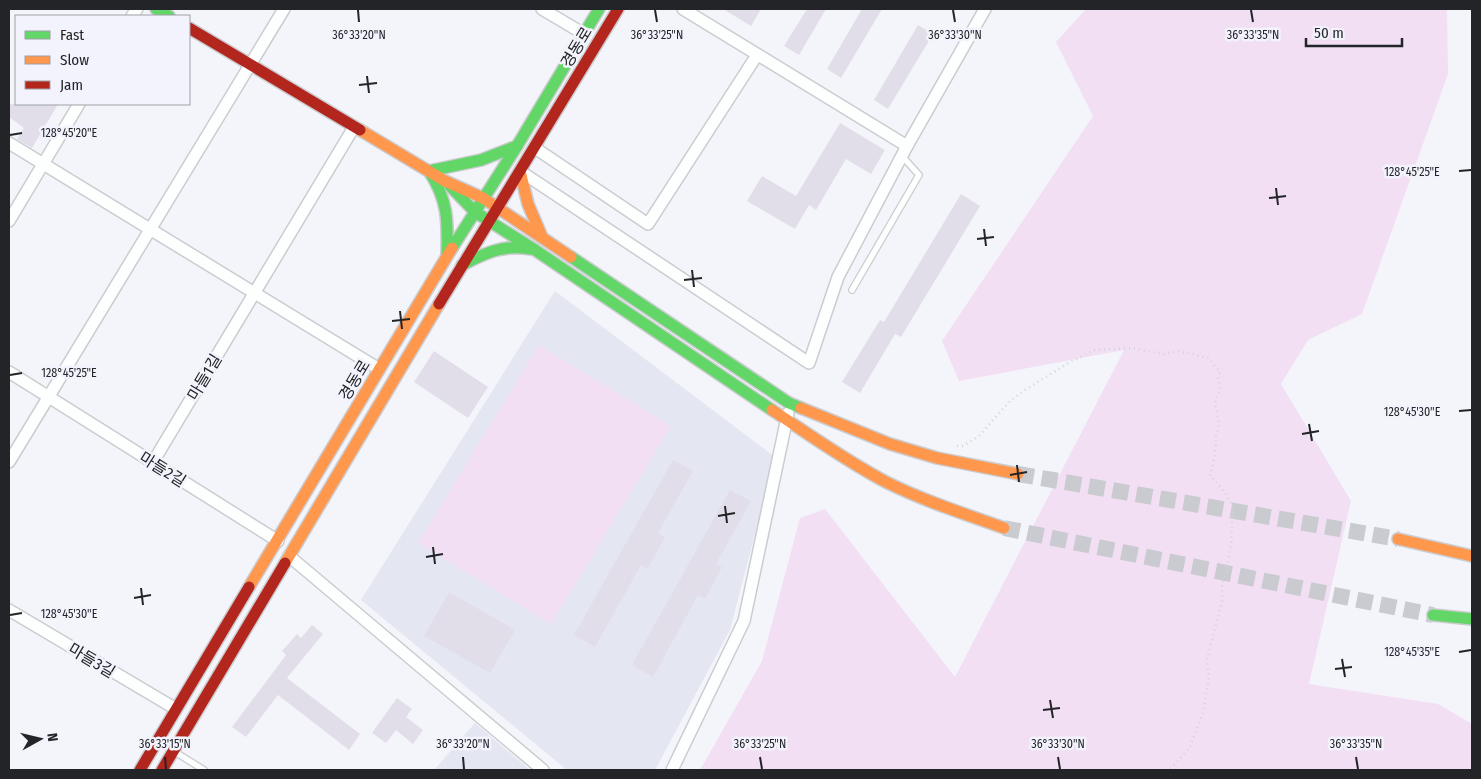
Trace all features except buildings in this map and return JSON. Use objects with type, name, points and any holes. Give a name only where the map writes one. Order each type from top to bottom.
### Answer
[{"type":"street","points":[[156,9],[167,15]]},
{"type":"street","points":[[9,462],[284,9]]},
{"type":"street","points":[[542,9],[584,34]]},
{"type":"street","name":"경동로","points":[[140,770],[379,369],[599,9]]},
{"type":"street","name":"경동로","points":[[162,770],[462,265],[618,9]]},
{"type":"street","points":[[683,9],[905,151]]},
{"type":"street","points":[[520,171],[809,363],[838,276],[905,151],[985,9]]},
{"type":"street","points":[[190,29],[445,181],[498,207],[789,403],[890,444],[936,458],[1018,474]]},
{"type":"street","points":[[535,148],[648,224],[757,55]]},
{"type":"street","points":[[9,221],[79,105]]},
{"type":"street","name":"마들1길","points":[[153,462],[354,127]]},
{"type":"street","points":[[9,143],[379,369]]},
{"type":"street","points":[[429,171],[481,160],[517,146]]},
{"type":"street","points":[[429,171],[446,200],[448,217],[447,257]]},
{"type":"street","points":[[520,171],[528,204],[542,236]]},
{"type":"street","points":[[445,181],[475,212],[535,250],[844,458],[887,482],[925,499],[1004,528]]},
{"type":"street","points":[[462,265],[503,247],[518,246],[535,250]]},
{"type":"street","name":"마들2길","points":[[9,372],[278,540]]},
{"type":"street","points":[[672,770],[744,621],[788,421],[789,403]]},
{"type":"street","points":[[1398,539],[1472,556]]},
{"type":"street","points":[[289,556],[543,770]]},
{"type":"street","name":"마들3길","points":[[9,610],[176,709]]},
{"type":"street","points":[[1434,615],[1472,619]]},
{"type":"lane","points":[[852,290],[919,175],[905,151]]},
{"type":"lane","points":[[174,751],[204,770]]},
{"type":"path","points":[[955,446],[963,446],[979,436],[1010,401],[1025,390],[1070,362],[1095,350],[1131,348],[1164,354],[1178,351],[1208,358],[1220,372],[1218,376],[1220,391],[1215,400],[1219,427],[1210,476],[1224,491],[1233,506],[1231,545],[1222,584],[1222,602],[1207,659],[1209,678],[1204,713],[1189,749],[1169,770]]},
{"type":"shaded area","points":[[1086,9],[1447,9],[1448,74],[1362,314],[1308,340],[1281,384],[1351,501],[1309,684],[1438,704],[1472,724],[1472,770],[700,770],[762,661],[800,518],[825,509],[955,677],[1124,350],[959,381],[942,341],[1093,116],[1056,42]]},
{"type":"shaded area","points":[[555,291],[775,457],[730,630],[655,770],[567,770],[361,600]]},
{"type":"shaded area","points":[[539,345],[671,426],[551,624],[418,543]]},
{"type":"shaded area","points":[[475,723],[530,770],[434,770]]},
{"type":"tunnel","points":[[1018,474],[1398,539]]},
{"type":"tunnel","points":[[1004,528],[1433,615]]},
{"type":"traffic: fast","points":[[156,9],[167,15]]},
{"type":"traffic: fast","points":[[452,248],[517,146],[599,9]]},
{"type":"traffic: fast","points":[[447,255],[447,221],[443,201],[429,171],[481,160],[517,146]]},
{"type":"traffic: fast","points":[[450,186],[475,212],[535,250],[772,410]]},
{"type":"traffic: fast","points":[[462,265],[503,249],[530,249]]},
{"type":"traffic: fast","points":[[571,257],[789,403],[801,408]]},
{"type":"traffic: fast","points":[[1433,615],[1472,619]]},
{"type":"traffic: slow","points":[[360,130],[445,181],[483,198],[571,257]]},
{"type":"traffic: slow","points":[[520,171],[528,204],[542,237]]},
{"type":"traffic: slow","points":[[249,587],[452,248]]},
{"type":"traffic: slow","points":[[285,563],[439,304]]},
{"type":"traffic: slow","points":[[801,408],[890,444],[937,458],[1018,474]]},
{"type":"traffic: slow","points":[[772,410],[842,457],[886,482],[930,501],[1004,528]]},
{"type":"traffic: slow","points":[[1398,539],[1472,556]]},
{"type":"traffic: jam","points":[[439,304],[618,9]]},
{"type":"traffic: jam","points":[[190,29],[360,130]]},
{"type":"traffic: jam","points":[[162,770],[285,563]]},
{"type":"traffic: jam","points":[[140,770],[249,587]]}]
